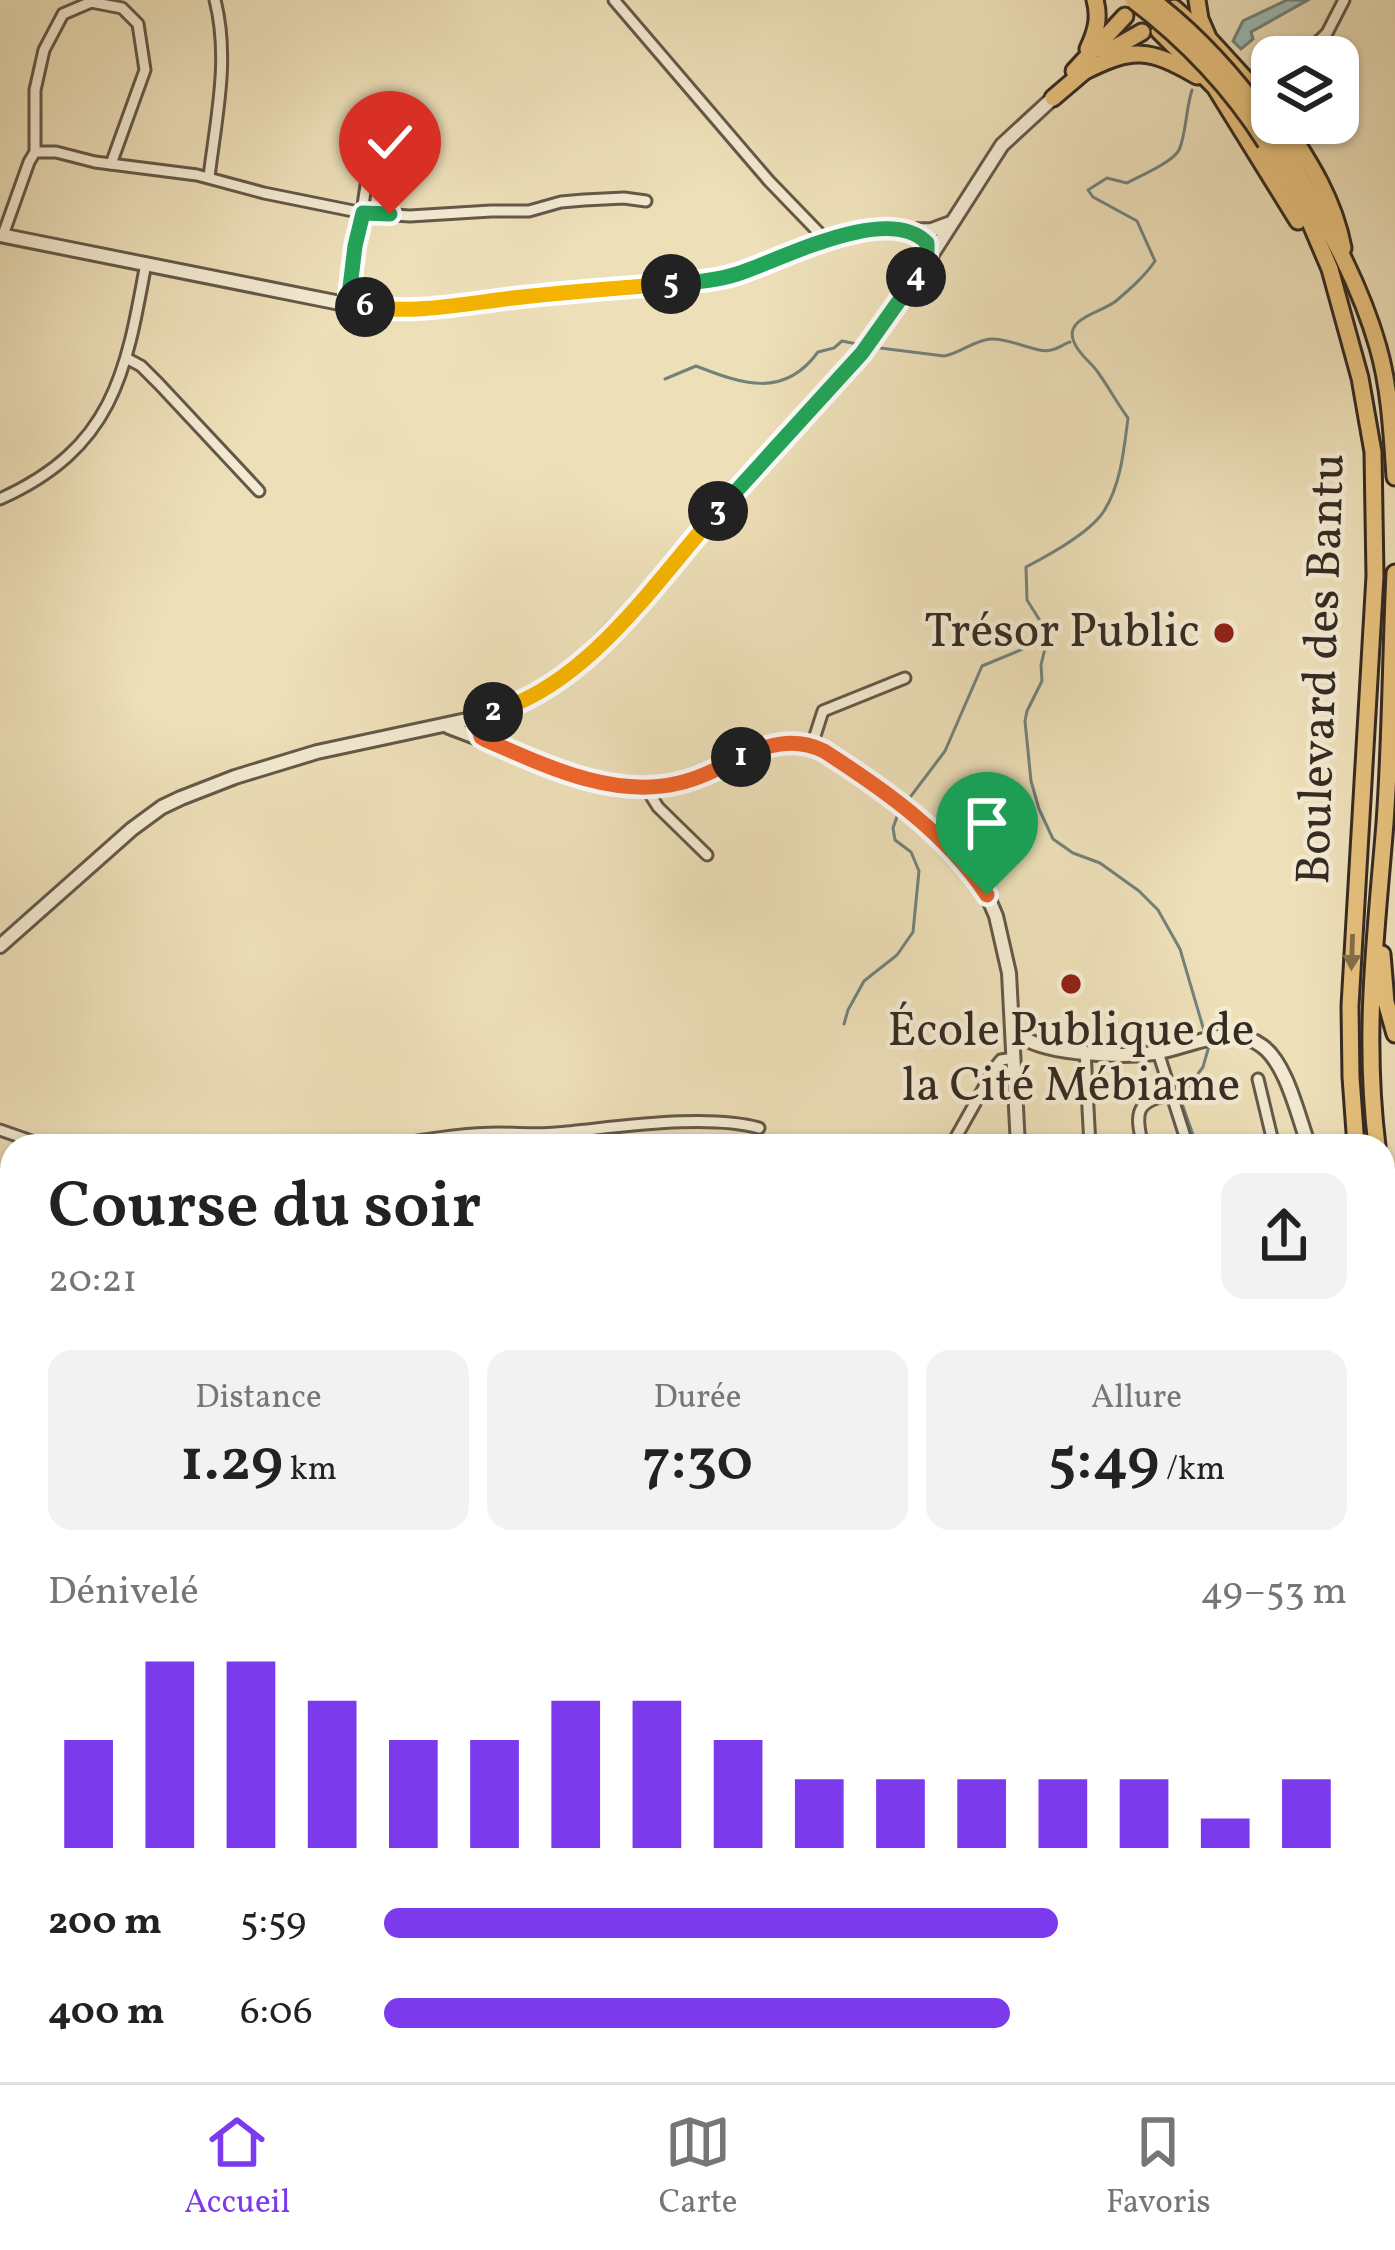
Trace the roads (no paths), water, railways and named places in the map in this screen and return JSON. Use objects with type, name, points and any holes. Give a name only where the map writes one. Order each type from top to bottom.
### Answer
[{"type":"highway","points":[[1079,71],[1097,27],[1094,0]]},
{"type":"highway","points":[[1152,0],[1213,53],[1251,97]]},
{"type":"highway","points":[[1197,0],[1208,38]]},
{"type":"highway","points":[[1053,98],[1079,71],[1125,4]]},
{"type":"highway","points":[[1125,4],[1203,60],[1251,111]]},
{"type":"highway","points":[[1125,4],[1133,28],[1150,32],[1212,85],[1289,204],[1342,309]]},
{"type":"highway","points":[[1079,71],[1110,50],[1169,23],[1173,4]]},
{"type":"highway","points":[[1173,4],[1251,82]]},
{"type":"highway","points":[[1079,71],[1122,54],[1143,54],[1166,59],[1212,85]]},
{"type":"highway","name":"Boulevard des Bantu","points":[[1280,144],[1342,309],[1370,426],[1376,498],[1351,972],[1356,1134]]},
{"type":"highway","name":"Boulevard des Bantu","points":[[1281,144],[1346,263],[1378,344],[1392,404],[1395,477]]},
{"type":"highway","name":"Boulevard des Bantu","points":[[1376,1134],[1370,1028],[1392,740],[1395,573]]},
{"type":"highway","points":[[1378,893],[1384,984],[1395,1034]]},
{"type":"street","points":[[208,177],[224,63],[215,0]]},
{"type":"street","points":[[614,0],[825,239]]},
{"type":"street","points":[[1324,36],[1344,0]]},
{"type":"street","points":[[111,164],[145,70],[138,24],[122,8],[91,2],[63,14],[44,50],[34,90],[35,152],[2,235],[383,309],[721,278],[825,239],[859,232],[932,230],[952,223]]},
{"type":"street","points":[[0,946],[162,807],[235,777],[302,757],[491,713],[559,682],[652,589],[862,353],[1002,145],[1053,98]]},
{"type":"street","points":[[348,304],[370,159],[382,146],[406,134]]},
{"type":"street","points":[[35,152],[208,177],[363,213],[529,212],[561,202],[646,201]]},
{"type":"street","points":[[905,230],[927,243],[927,262]]},
{"type":"street","points":[[0,499],[46,472],[98,422],[128,359],[146,263]]},
{"type":"street","points":[[128,359],[159,384],[255,487]]},
{"type":"street","points":[[812,745],[823,711],[905,678]]},
{"type":"street","points":[[486,740],[478,726],[491,713]]},
{"type":"street","points":[[442,726],[589,780],[619,786],[646,788],[692,780],[762,747],[788,742],[812,745],[839,760],[947,845],[987,895],[1007,958],[1017,1134]]},
{"type":"street","points":[[646,788],[658,807],[707,855]]},
{"type":"street","points":[[1012,1023],[1027,1040],[1085,1051],[1158,1052],[1234,1035],[1259,1043],[1276,1060],[1304,1134]]},
{"type":"street","points":[[1014,1063],[1022,1055],[1053,1048]]},
{"type":"street","points":[[1085,1051],[1089,1134]]},
{"type":"street","points":[[1158,1052],[1185,1134]]},
{"type":"street","points":[[958,1134],[995,1066],[1001,1060],[1014,1063]]},
{"type":"street","points":[[1258,1079],[1271,1134]]},
{"type":"street","points":[[1141,1134],[1138,1117],[1143,1104],[1173,1094]]},
{"type":"street","points":[[480,1134],[720,1122],[759,1128]]},
{"type":"water","points":[[1287,0],[1308,0],[1251,32],[1251,41],[1241,49],[1233,41],[1243,21]]},
{"type":"waterway","points":[[905,804],[945,751],[982,666],[1047,639],[1027,600],[1026,567],[1089,527],[1104,511],[1114,489],[1128,418],[1079,351],[1072,334],[1079,321],[1116,301],[1155,261],[1137,221],[1088,190],[1107,178],[1127,183],[1176,155],[1192,90]]},
{"type":"waterway","points":[[872,347],[944,356],[991,339],[1045,351],[1070,342]]},
{"type":"waterway","points":[[665,379],[696,366],[746,382],[777,382],[842,341],[862,345]]},
{"type":"waterway","points":[[1047,640],[1042,681],[1025,721],[1039,809],[1053,839],[1100,863],[1158,910],[1180,949],[1205,1034]]},
{"type":"waterway","points":[[844,1024],[864,981],[897,955],[913,932],[919,871],[911,852],[895,840],[893,828],[899,811]]},
{"type":"waterway","points":[[1193,1134],[1180,1098],[1203,1067],[1209,1046]]},
{"type":"place","name":"Trésor Public","points":[[1224,633]]},
{"type":"place","name":"École Publique de la Cité Mébiame","points":[[1071,984]]}]
